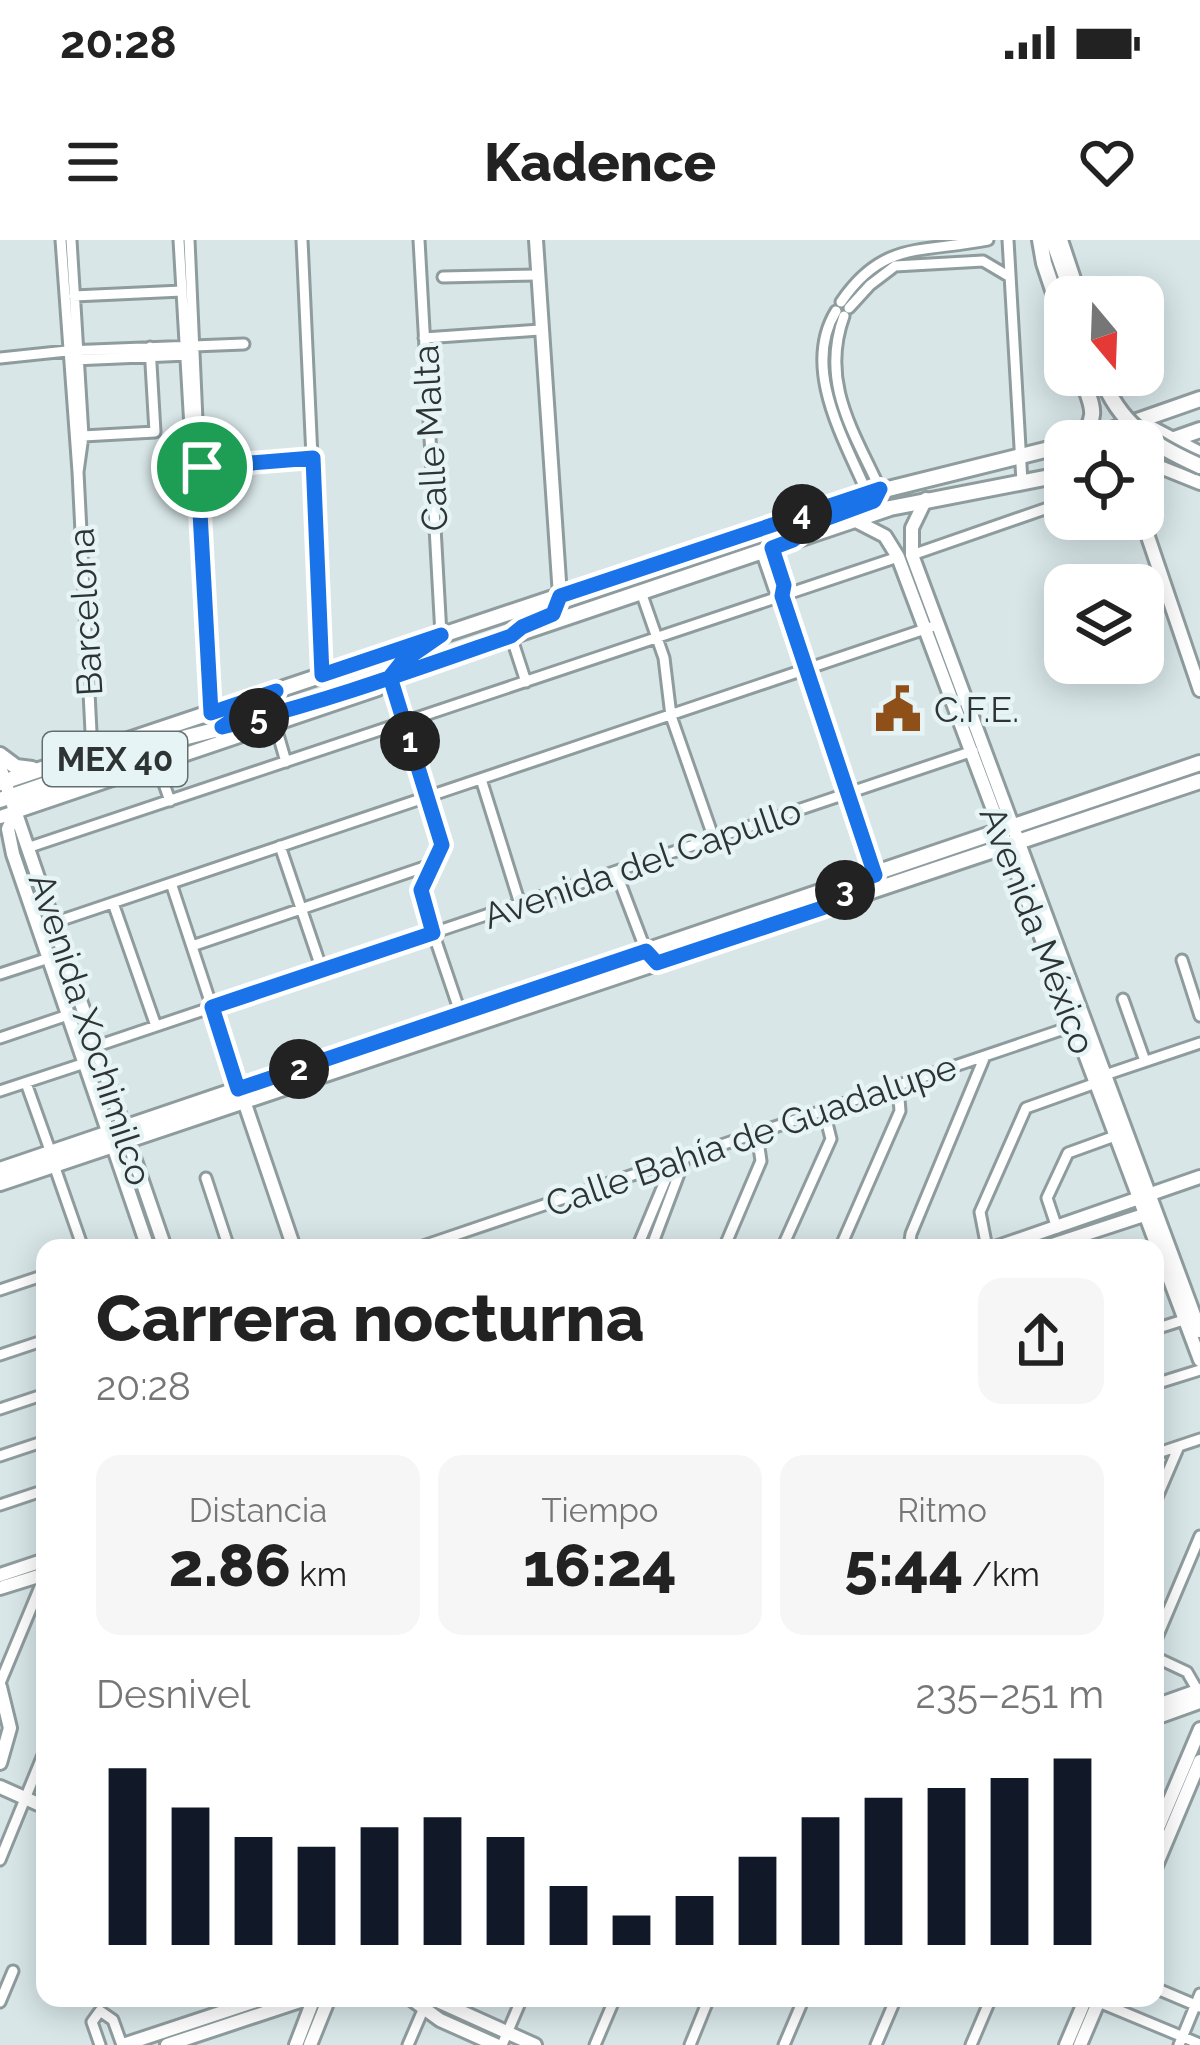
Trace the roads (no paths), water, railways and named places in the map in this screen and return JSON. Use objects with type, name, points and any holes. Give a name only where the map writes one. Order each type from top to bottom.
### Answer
[{"type":"main road","points":[[1042,240],[1063,276]]},
{"type":"main road","points":[[1042,240],[1052,276]]},
{"type":"main road","points":[[1057,240],[1057,264]]},
{"type":"main road","points":[[1093,420],[1089,397],[1106,396]]},
{"type":"main road","points":[[1107,396],[1132,428],[1195,472]]},
{"type":"main road","points":[[1144,420],[1200,399]]},
{"type":"main road","points":[[1164,442],[1200,430]]},
{"type":"main road","name":"MEX 40","points":[[5,790],[43,769],[92,752],[874,491],[1044,450]]},
{"type":"main road","points":[[1164,457],[1195,472]]},
{"type":"main road","name":"MEX 40","points":[[5,790],[390,677],[853,519],[926,499],[1044,478]]},
{"type":"main road","points":[[511,636],[553,614],[560,596]]},
{"type":"main road","points":[[390,677],[402,662],[441,635]]},
{"type":"main road","points":[[5,790],[29,800],[156,760],[200,740],[276,691]]},
{"type":"main road","points":[[0,755],[16,767],[43,769]]},
{"type":"main road","points":[[0,1184],[53,1159],[241,1095],[587,987],[651,957],[875,875],[1200,763]]},
{"type":"main road","points":[[390,1046],[461,1015],[837,903],[1200,781]]},
{"type":"main road","points":[[837,903],[851,884]]},
{"type":"main road","points":[[0,1170],[53,1159]]},
{"type":"street","name":"Barcelona","points":[[61,240],[83,436],[78,472]]},
{"type":"street","name":"Barcelona","points":[[71,240],[92,752]]},
{"type":"street","points":[[179,240],[202,467],[199,494],[211,713]]},
{"type":"street","points":[[189,240],[193,479],[199,494]]},
{"type":"street","points":[[302,240],[322,675]]},
{"type":"street","name":"Calle Malta","points":[[419,240],[441,635]]},
{"type":"street","points":[[536,240],[560,596]]},
{"type":"street","points":[[793,540],[817,522],[874,501],[874,491],[840,415],[833,360],[842,310],[860,275],[894,244],[988,240]]},
{"type":"street","points":[[1007,240],[1022,482]]},
{"type":"street","points":[[1057,240],[1067,276]]},
{"type":"street","points":[[894,244],[895,266]]},
{"type":"street","points":[[842,310],[895,266],[983,261],[1010,277]]},
{"type":"street","points":[[442,277],[537,275]]},
{"type":"street","points":[[74,296],[182,291]]},
{"type":"street","points":[[424,338],[540,330]]},
{"type":"street","points":[[0,358],[190,351],[244,344]]},
{"type":"street","points":[[83,436],[155,432],[151,352]]},
{"type":"street","points":[[1117,396],[1137,420]]},
{"type":"street","points":[[1164,436],[1200,454]]},
{"type":"street","points":[[1200,454],[1185,462],[1200,483]]},
{"type":"street","points":[[202,467],[313,458]]},
{"type":"street","points":[[1164,468],[1195,472]]},
{"type":"street","points":[[905,556],[911,528],[926,499]]},
{"type":"street","points":[[30,847],[1044,509]]},
{"type":"street","name":"Avenida México","points":[[853,519],[885,536],[905,556],[1161,1239]]},
{"type":"street","points":[[1149,540],[1200,690]]},
{"type":"street","points":[[766,549],[774,589],[782,596],[875,875]]},
{"type":"street","points":[[641,592],[667,673],[671,716],[714,838]]},
{"type":"street","points":[[38,928],[931,628]]},
{"type":"street","points":[[511,636],[526,682]]},
{"type":"street","points":[[170,801],[156,760],[378,689],[390,677],[442,845],[421,890],[461,1015]]},
{"type":"street","points":[[275,724],[286,762]]},
{"type":"street","name":"Avenida del Capullo","points":[[97,1046],[977,750]]},
{"type":"street","points":[[481,779],[520,904]]},
{"type":"street","points":[[0,817],[5,790]]},
{"type":"street","name":"Avenida Xochimilco","points":[[5,790],[30,847],[97,1046],[146,1239]]},
{"type":"street","name":"Avenida Xochimilco","points":[[5,790],[7,857],[38,928],[85,1063],[161,1239]]},
{"type":"street","points":[[280,846],[322,970]]},
{"type":"street","points":[[192,946],[436,863]]},
{"type":"street","points":[[616,872],[651,957]]},
{"type":"street","points":[[171,883],[291,1239]]},
{"type":"street","points":[[113,903],[156,1026]]},
{"type":"street","points":[[0,974],[49,958]]},
{"type":"street","points":[[1182,961],[1200,1016]]},
{"type":"street","points":[[1123,999],[1145,1061]]},
{"type":"street","points":[[0,1038],[68,1015]]},
{"type":"street","name":"Calle Bahía de Guadalupe","points":[[444,1239],[1079,1024]]},
{"type":"street","points":[[988,1239],[980,1213],[1026,1108],[1200,1043]]},
{"type":"street","points":[[910,1239],[985,1056]]},
{"type":"street","points":[[0,1091],[85,1063]]},
{"type":"street","name":"Avenida México","points":[[1100,1079],[1115,1136],[1145,1198]]},
{"type":"street","points":[[26,1083],[80,1239]]},
{"type":"street","points":[[843,1239],[900,1111],[898,1086]]},
{"type":"street","points":[[786,1239],[831,1139],[824,1111]]},
{"type":"street","points":[[728,1239],[761,1161],[757,1134]]},
{"type":"street","points":[[1057,1228],[1047,1198],[1068,1153],[1115,1136]]},
{"type":"street","points":[[654,1239],[685,1158]]},
{"type":"street","points":[[642,1239],[673,1162]]},
{"type":"street","points":[[1021,1239],[1200,1177]]},
{"type":"street","points":[[206,1178],[227,1239]]},
{"type":"street","points":[[1071,1239],[1150,1213]]},
{"type":"street","name":"Avenida México","points":[[1150,1213],[1155,1239]]},
{"type":"street","name":"Avenida México","points":[[1164,1246],[1195,1320],[1200,1360]]},
{"type":"street","name":"Avenida México","points":[[1164,1276],[1195,1320]]},
{"type":"street","points":[[0,1290],[36,1278]]},
{"type":"street","points":[[1164,1327],[1195,1320]]},
{"type":"street","points":[[0,1355],[36,1343]]},
{"type":"street","points":[[1164,1381],[1200,1370]]},
{"type":"street","points":[[0,1409],[36,1397]]},
{"type":"street","points":[[1164,1451],[1200,1439]]},
{"type":"street","points":[[0,1456],[36,1444]]},
{"type":"street","points":[[1164,1481],[1179,1446]]},
{"type":"street","points":[[0,1505],[36,1493]]},
{"type":"street","points":[[1164,1624],[1195,1562],[1200,1536]]},
{"type":"street","points":[[0,1575],[36,1563]]},
{"type":"street","points":[[0,1588],[36,1578]]},
{"type":"street","points":[[0,1763],[10,1727],[0,1685],[36,1597]]},
{"type":"street","points":[[1164,1661],[1187,1672],[1199,1695]]},
{"type":"street","points":[[1164,1704],[1199,1695]]},
{"type":"street","points":[[1164,1713],[1199,1695]]},
{"type":"street","points":[[1164,1813],[1199,1732]]},
{"type":"street","points":[[1164,1847],[1200,1761]]},
{"type":"street","points":[[0,1860],[36,1772]]},
{"type":"street","points":[[0,1787],[36,1803]]},
{"type":"street","points":[[0,2002],[13,1971]]},
{"type":"street","points":[[1164,1992],[1198,2006]]},
{"type":"street","points":[[1180,2041],[1200,1994]]},
{"type":"street","points":[[100,2045],[92,2022],[100,2011],[113,2020],[123,2045],[238,2007]]},
{"type":"street","points":[[173,2044],[285,2007]]},
{"type":"street","points":[[296,2045],[309,2007]]},
{"type":"street","points":[[310,2045],[325,2007]]},
{"type":"street","points":[[408,2045],[426,2007]]},
{"type":"street","points":[[437,2007],[501,2041],[535,2045]]},
{"type":"street","points":[[501,2041],[518,2007]]},
{"type":"street","points":[[596,2045],[611,2007]]},
{"type":"street","points":[[690,2045],[705,2007]]},
{"type":"street","points":[[784,2045],[800,2007]]},
{"type":"street","points":[[876,2045],[892,2007]]},
{"type":"street","points":[[971,2045],[987,2007]]},
{"type":"street","points":[[1066,2045],[1089,2007]]},
{"type":"street","points":[[1081,2045],[1092,2007]]},
{"type":"street","points":[[1110,2007],[1180,2041],[1200,2044]]},
{"type":"place","name":"C.F.E.","points":[[898,709]]}]
